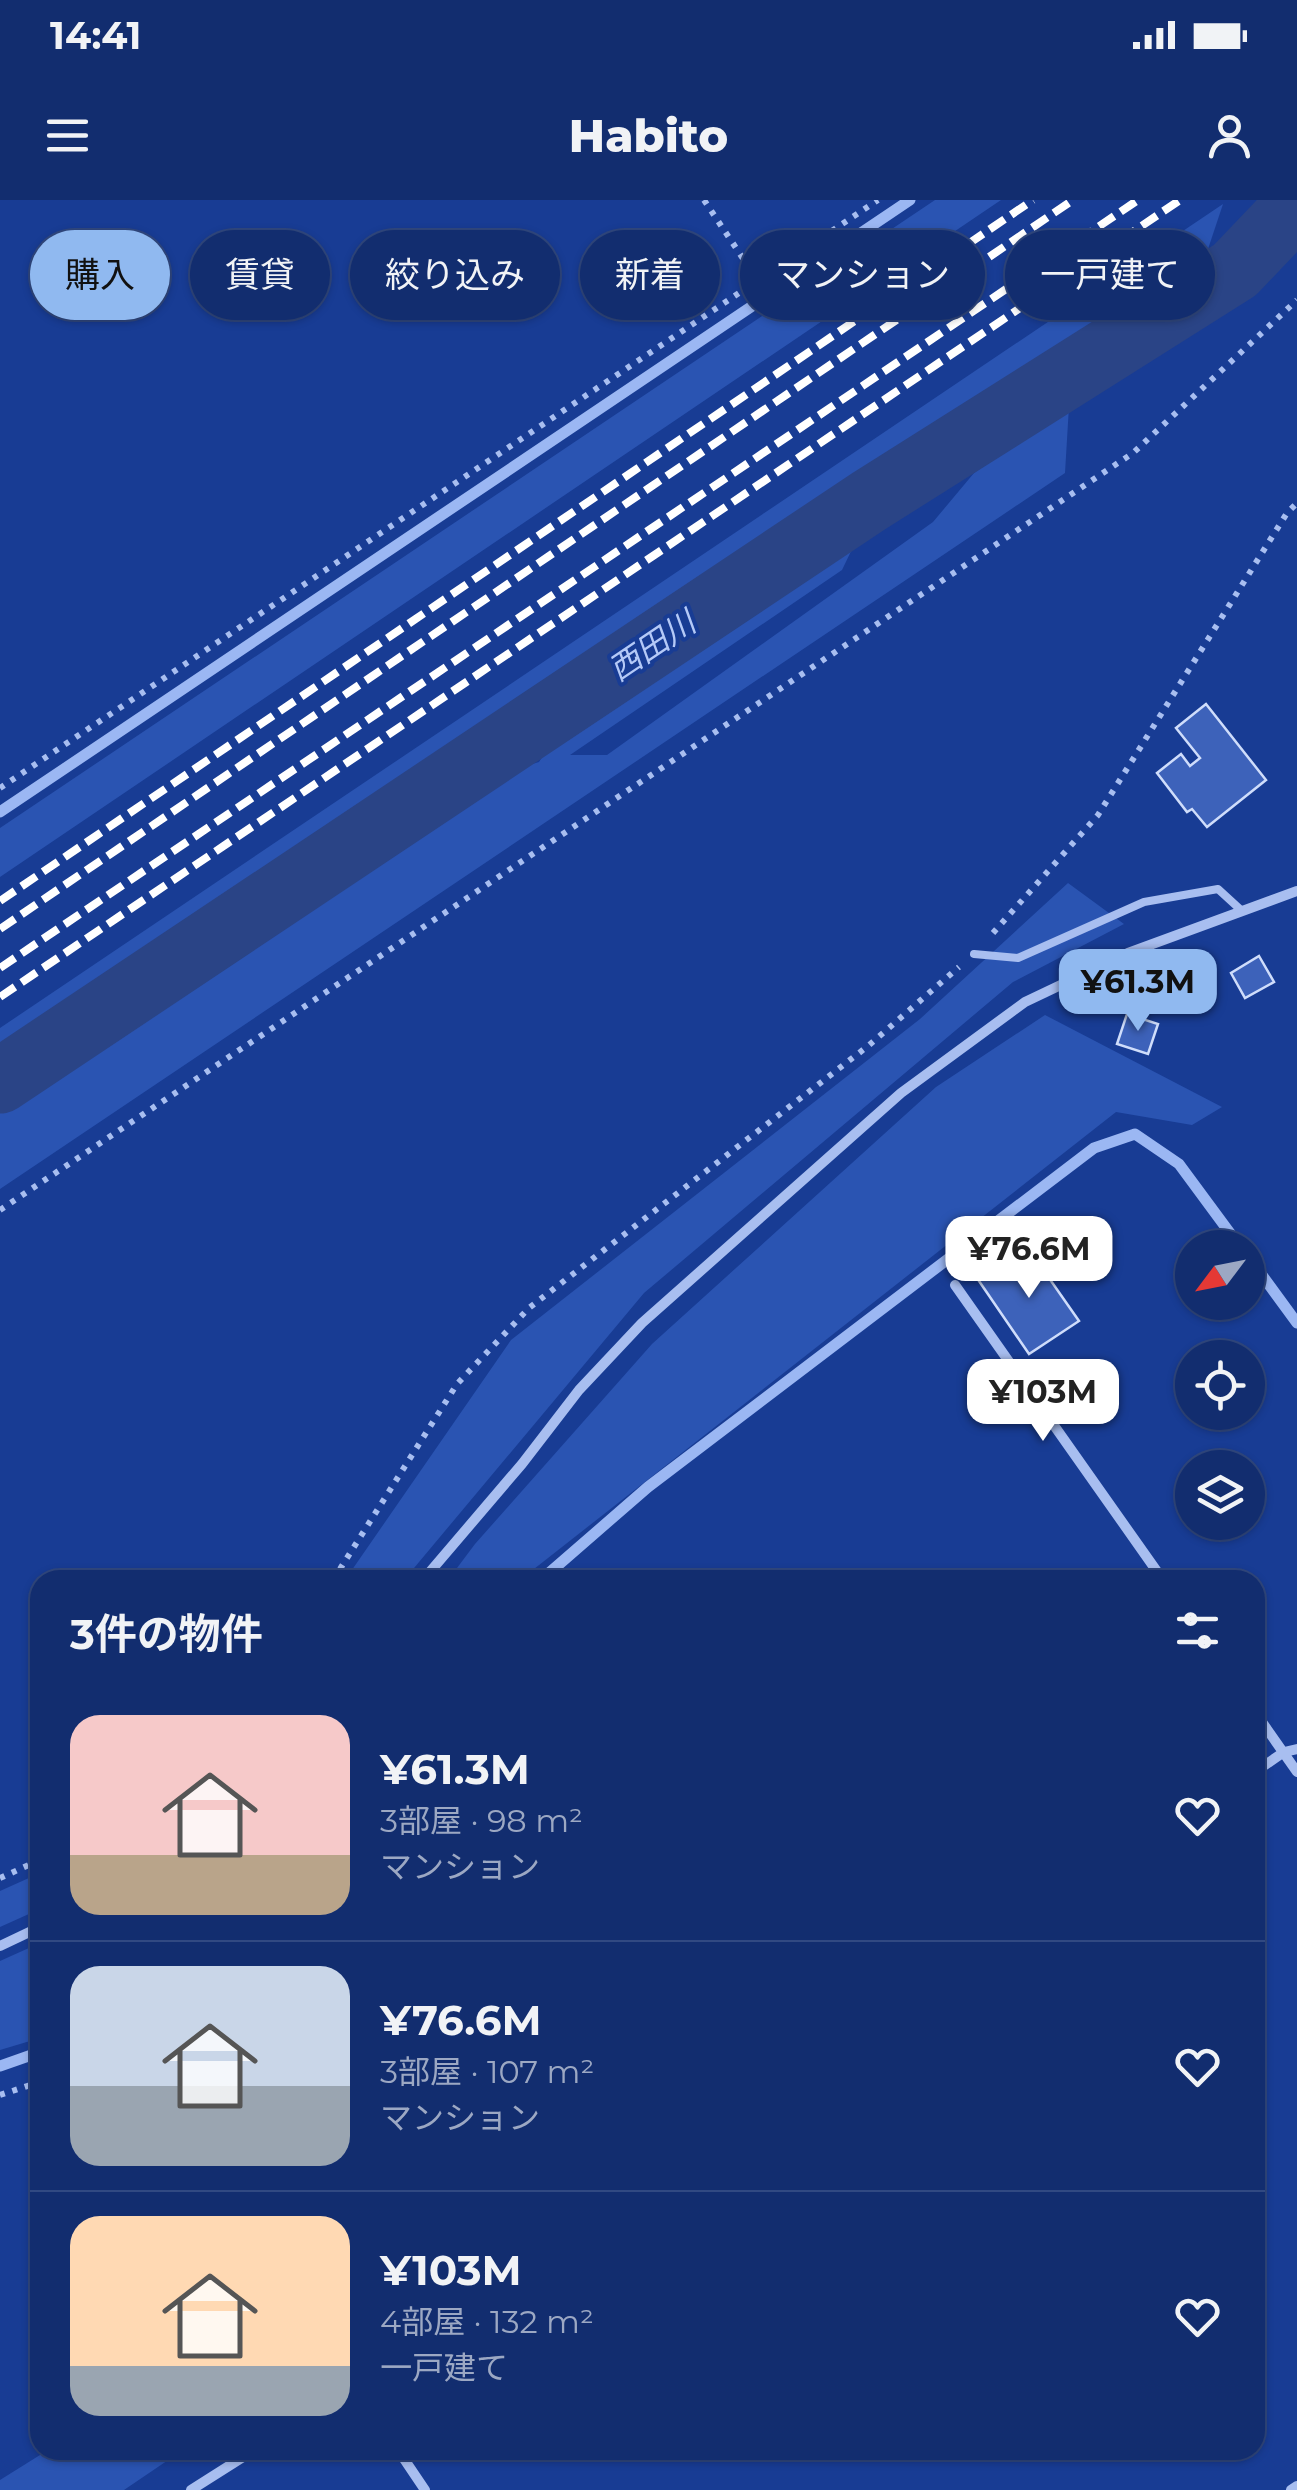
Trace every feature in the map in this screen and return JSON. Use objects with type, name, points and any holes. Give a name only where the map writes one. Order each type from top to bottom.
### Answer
[{"type":"street","points":[[432,1570],[579,1390],[642,1323],[901,1092],[1025,1002],[1128,953],[1297,891]]},
{"type":"street","points":[[956,1286],[1155,1570]]},
{"type":"street","points":[[1265,1726],[1297,1772]]},
{"type":"street","points":[[1265,1765],[1284,1752],[1297,1749]]},
{"type":"street","points":[[0,1946],[30,1932]]},
{"type":"street","points":[[192,2490],[238,2460]]},
{"type":"street","points":[[405,2460],[425,2490]]},
{"type":"lane","points":[[974,954],[1018,958],[1144,902],[1218,889],[1243,912]]},
{"type":"path","points":[[704,200],[740,254]]},
{"type":"path","points":[[834,230],[878,200]]},
{"type":"path","points":[[0,788],[740,293]]},
{"type":"path","points":[[0,1210],[1133,453],[1297,300]]},
{"type":"path","points":[[339,1570],[457,1384],[529,1308],[868,1046],[974,954],[1098,815],[1259,556],[1297,503]]},
{"type":"path","points":[[0,1878],[30,1864]]},
{"type":"path","points":[[0,2095],[30,2085]]},
{"type":"shaded area","points":[[935,200],[1001,200],[957,230],[890,230]]},
{"type":"shaded area","points":[[1223,204],[1214,230],[1184,230]]},
{"type":"shaded area","points":[[756,320],[824,320],[0,877],[0,828]]},
{"type":"shaded area","points":[[1051,320],[1102,320],[0,1059],[0,1028]]},
{"type":"shaded area","points":[[1069,406],[1065,473],[0,1189],[0,1100],[472,782],[539,762],[570,713],[870,512],[842,570],[570,755],[607,755],[933,522],[974,473]]},
{"type":"shaded area","points":[[1068,883],[1124,924],[1013,982],[644,1293],[412,1570],[352,1570],[511,1340],[920,1019]]},
{"type":"shaded area","points":[[1045,1015],[1222,1107],[1192,1125],[1116,1112],[533,1570],[456,1570],[652,1344],[936,1087]]},
{"type":"shaded area","points":[[30,1878],[30,1914],[0,1927],[0,1891]]},
{"type":"shaded area","points":[[30,1948],[30,2041],[0,2050],[0,1961]]},
{"type":"shaded area","points":[[32,2460],[168,2460],[124,2490],[0,2490],[0,2480]]},
{"type":"building","points":[[1206,704],[1266,780],[1207,827],[1192,809],[1187,812],[1157,773],[1181,754],[1190,766],[1200,758],[1176,728]]},
{"type":"building","points":[[1259,956],[1274,982],[1245,998],[1231,973]]},
{"type":"building","points":[[1127,1014],[1158,1024],[1148,1054],[1117,1044]]},
{"type":"building","points":[[1028,1248],[1079,1321],[1029,1354],[979,1281]]},
{"type":"waterway","points":[[0,812],[910,200]]},
{"type":"waterway","name":"西田川","points":[[0,1081],[869,501],[1235,270],[1297,205]]},
{"type":"waterway","points":[[553,1570],[648,1487],[1094,1148],[1135,1134],[1179,1164],[1228,1230]]},
{"type":"waterway","points":[[1265,1279],[1297,1323]]},
{"type":"waterway","points":[[0,2066],[30,2056]]},
{"type":"railway","points":[[0,901],[1033,200]]},
{"type":"railway","points":[[0,929],[1073,200]]},
{"type":"railway","points":[[0,968],[1138,200]]},
{"type":"railway","points":[[0,997],[1180,200]]}]
